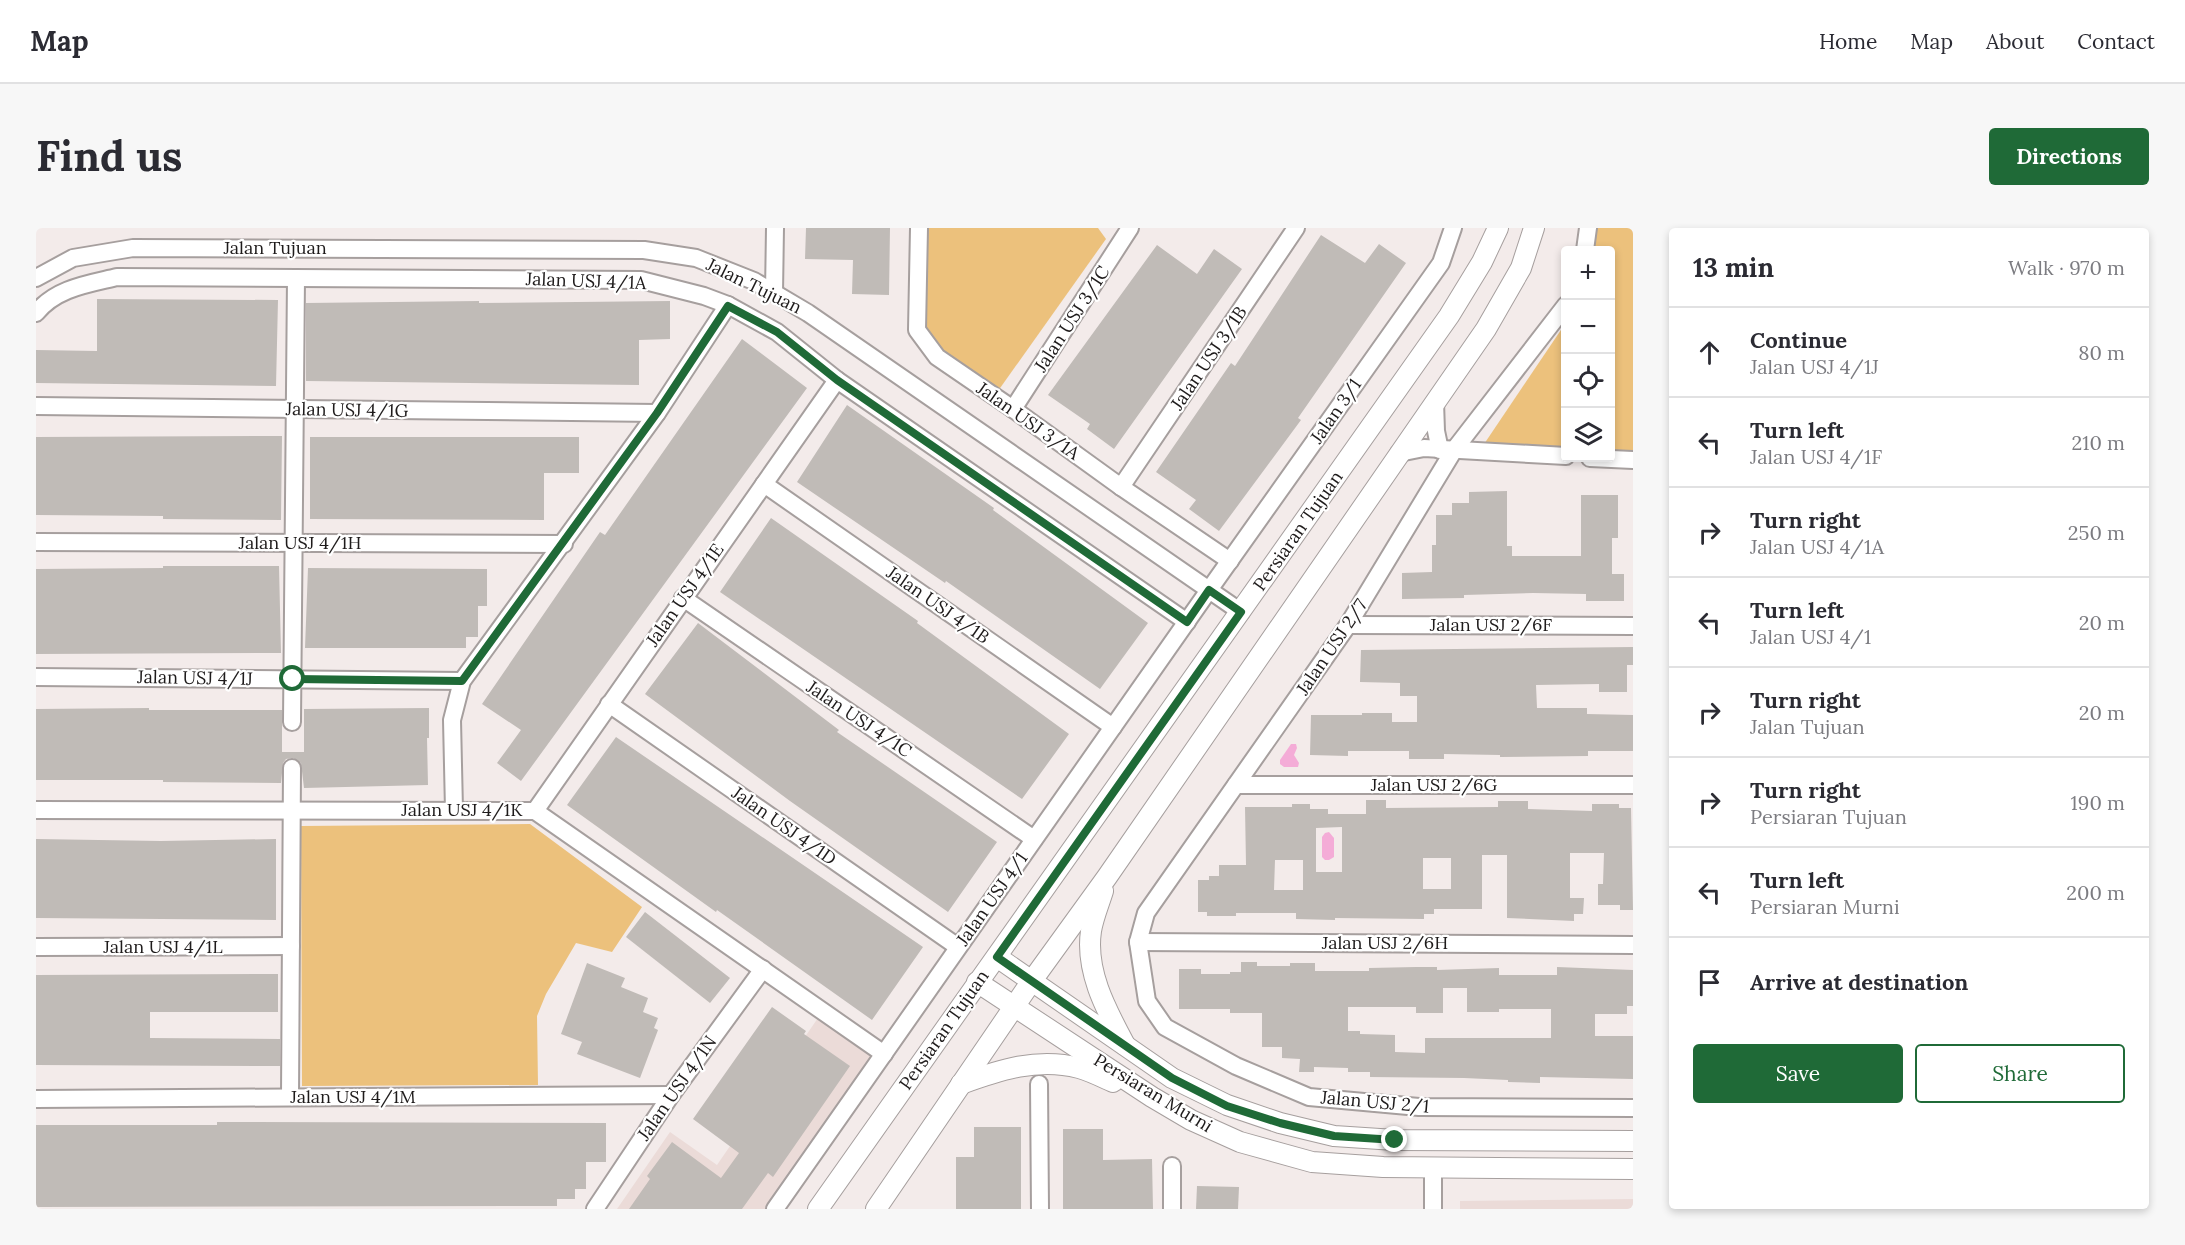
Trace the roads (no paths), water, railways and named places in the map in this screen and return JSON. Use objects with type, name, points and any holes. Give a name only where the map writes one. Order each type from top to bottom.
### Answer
[{"type":"main road","name":"Persiaran Tujuan","points":[[818,1209],[1449,316],[1482,262],[1498,228]]},
{"type":"main road","points":[[876,1209],[1486,328],[1521,268],[1534,228]]},
{"type":"main road","points":[[1107,877],[1091,932],[1093,969],[1105,1008],[1127,1048]]},
{"type":"main road","name":"Persiaran Murni","points":[[997,957],[1172,1078],[1227,1106],[1280,1123],[1334,1136],[1395,1140],[1633,1141]]},
{"type":"main road","name":"Persiaran Murni","points":[[977,982],[1152,1097],[1191,1120],[1240,1142],[1312,1162],[1383,1167],[1633,1169]]},
{"type":"main road","points":[[961,1084],[1002,1069],[1040,1064],[1078,1067],[1152,1097]]},
{"type":"street","points":[[774,293],[775,228]]},
{"type":"street","name":"Jalan USJ 3/1A","points":[[919,228],[917,330],[937,357],[1121,488],[1230,561]]},
{"type":"street","name":"Jalan USJ 3/1C","points":[[1013,409],[1130,228]]},
{"type":"street","name":"Jalan USJ 3/1B","points":[[1121,488],[1296,228]]},
{"type":"street","name":"Jalan 3/1","points":[[1209,590],[1442,263],[1453,228]]},
{"type":"street","points":[[1586,246],[1588,228]]},
{"type":"street","name":"Jalan Tujuan","points":[[36,278],[73,258],[133,248],[644,250],[696,258],[754,282],[808,313],[1241,612]]},
{"type":"street","name":"Jalan USJ 4/1A","points":[[36,313],[42,306],[70,288],[117,277],[641,280],[704,296],[777,332],[837,380],[1187,622]]},
{"type":"street","points":[[292,722],[296,278]]},
{"type":"street","points":[[454,810],[452,720],[462,681],[657,413],[728,306]]},
{"type":"street","name":"Jalan USJ 2/7","points":[[1147,1001],[1137,942],[1146,913],[1348,625],[1447,450],[1561,311]]},
{"type":"street","name":"Jalan USJ 4/1E","points":[[535,811],[837,380]]},
{"type":"street","points":[[1435,402],[1436,431],[1447,450]]},
{"type":"street","name":"Jalan USJ 4/1G","points":[[36,406],[657,413]]},
{"type":"street","points":[[1399,453],[1424,448],[1561,456]]},
{"type":"street","points":[[1615,459],[1633,460]]},
{"type":"street","name":"Jalan USJ 4/1B","points":[[764,484],[1113,727]]},
{"type":"street","name":"Jalan USJ 4/1H","points":[[36,542],[564,543]]},
{"type":"street","name":"Jalan USJ 4/1","points":[[775,1209],[1209,590]]},
{"type":"street","name":"Jalan USJ 4/1C","points":[[683,598],[1034,839]]},
{"type":"street","name":"Jalan USJ 2/6F","points":[[1348,625],[1633,626]]},
{"type":"street","name":"Jalan USJ 4/1J","points":[[36,676],[462,681]]},
{"type":"street","name":"Jalan USJ 4/1D","points":[[609,704],[958,947]]},
{"type":"street","points":[[290,1097],[292,768]]},
{"type":"street","name":"Jalan USJ 2/6G","points":[[1236,785],[1633,785]]},
{"type":"street","name":"Jalan USJ 4/1K","points":[[36,810],[535,811],[884,1054]]},
{"type":"street","name":"Jalan USJ 2/6H","points":[[1137,942],[1633,945]]},
{"type":"street","name":"Jalan USJ 4/1L","points":[[36,947],[291,946]]},
{"type":"street","name":"Jalan USJ 4/1N","points":[[595,1209],[671,1095],[763,969]]},
{"type":"street","name":"Jalan USJ 2/1","points":[[1147,1001],[1165,1027],[1236,1066],[1309,1097],[1419,1107],[1633,1108]]},
{"type":"street","points":[[1039,1084],[1040,1209]]},
{"type":"street","name":"Jalan USJ 4/1M","points":[[36,1099],[671,1095]]},
{"type":"street","points":[[1172,1166],[1172,1209]]},
{"type":"street","points":[[1433,1168],[1433,1209]]}]
